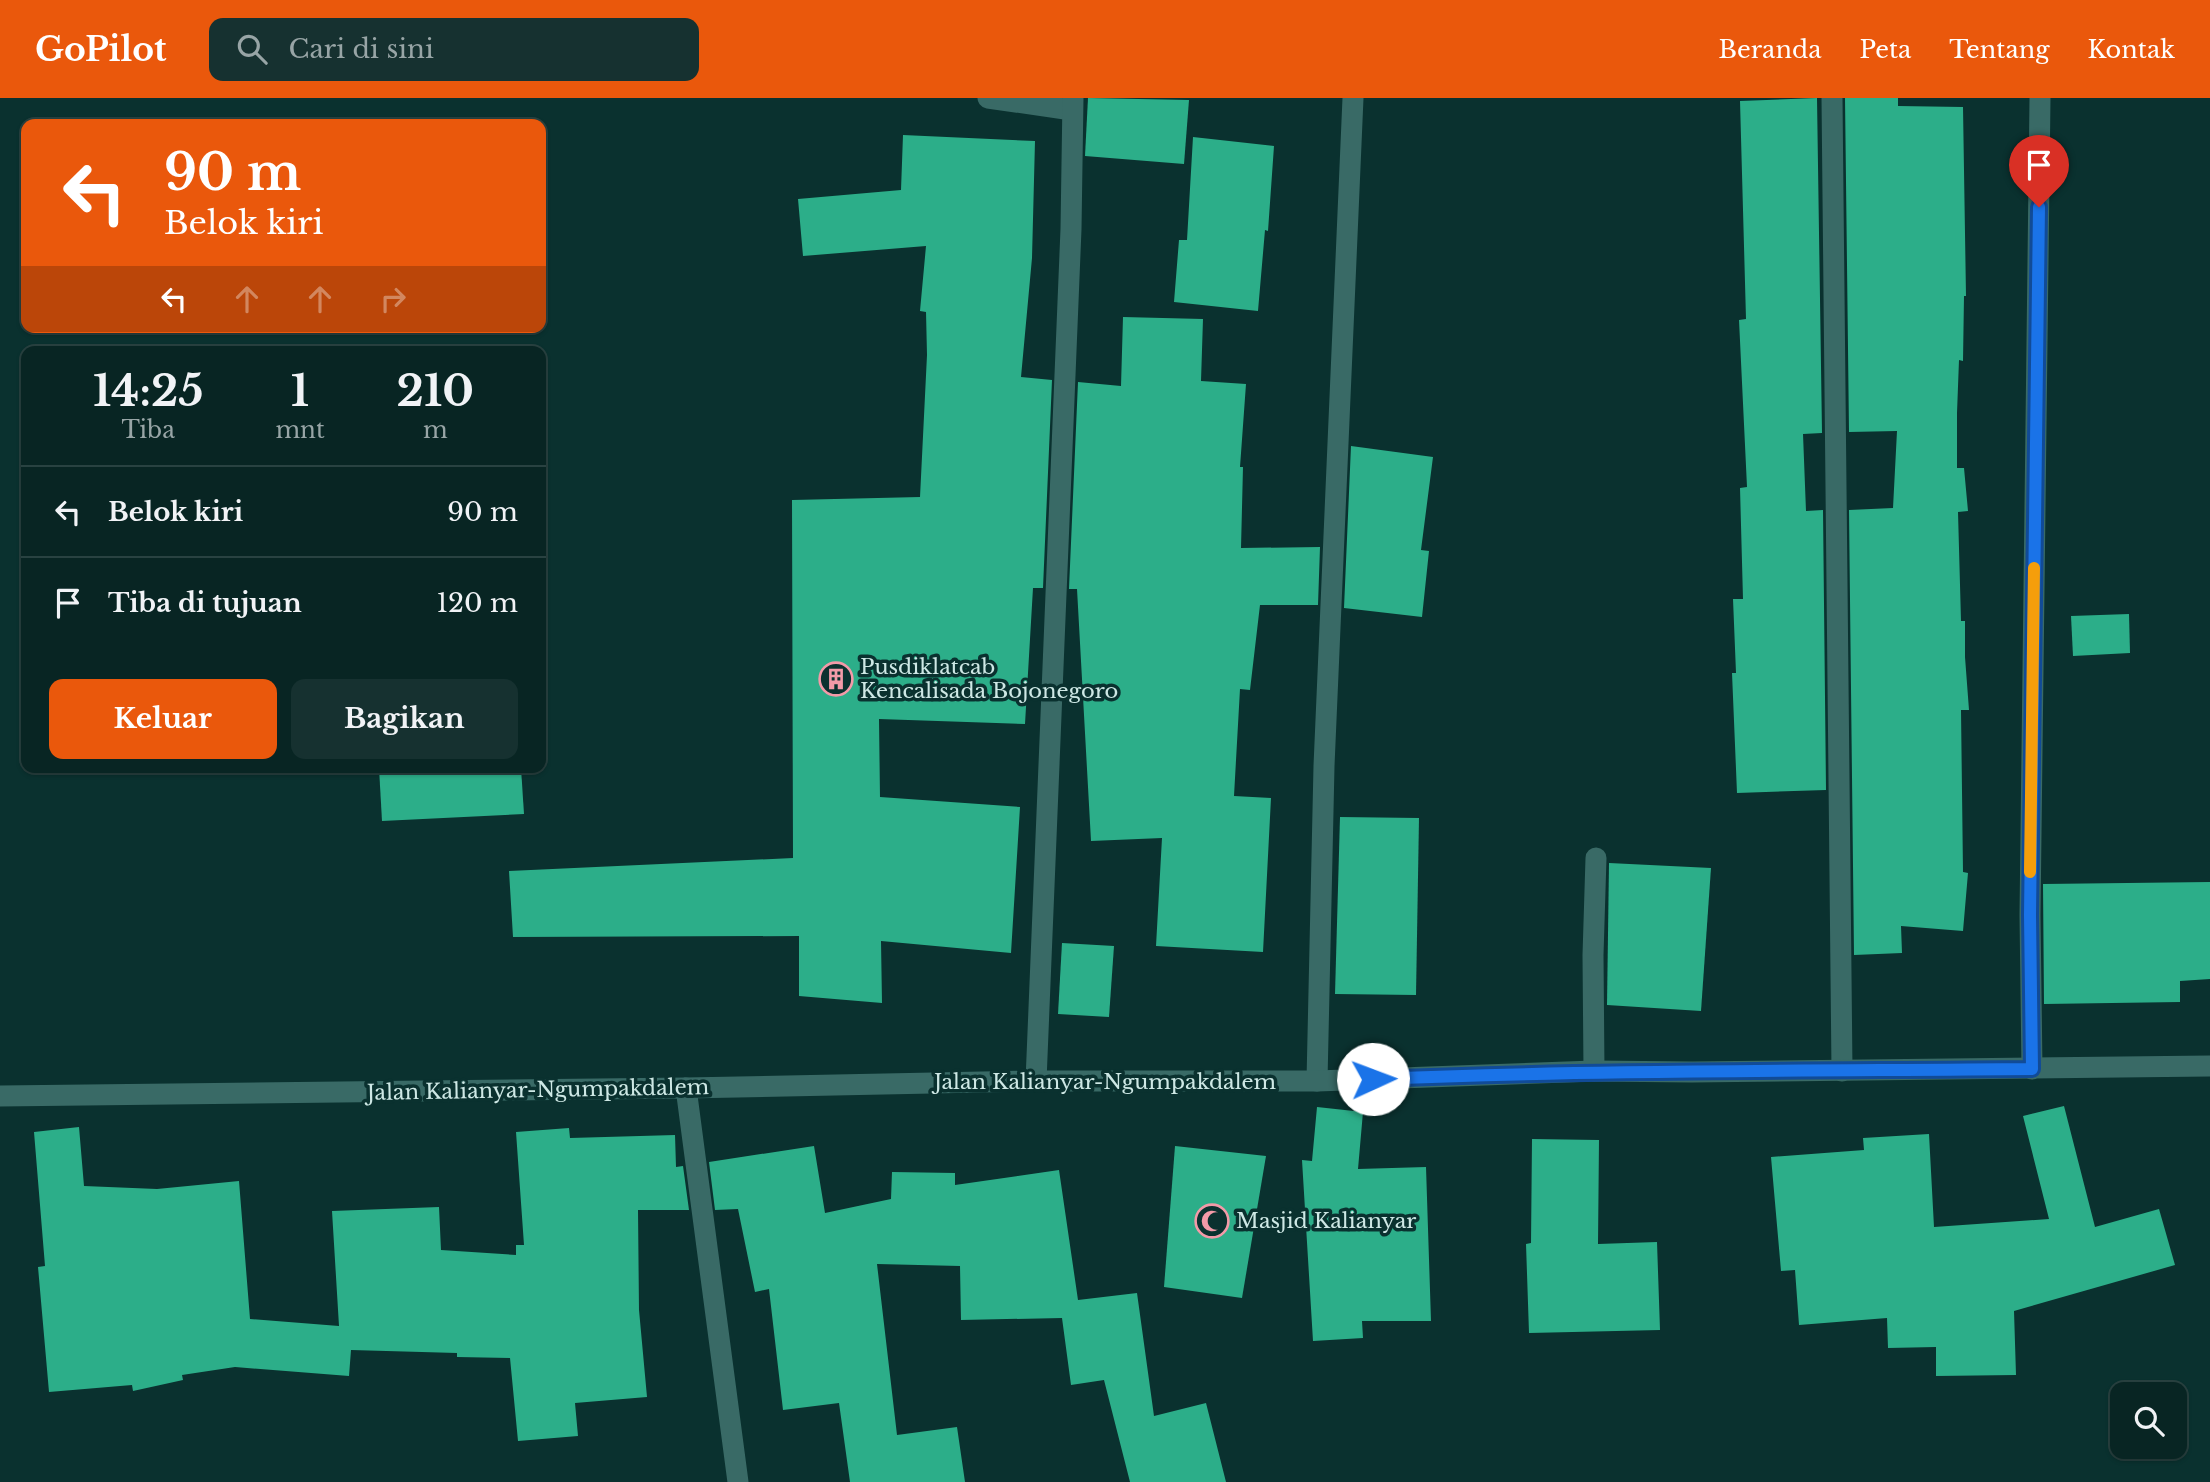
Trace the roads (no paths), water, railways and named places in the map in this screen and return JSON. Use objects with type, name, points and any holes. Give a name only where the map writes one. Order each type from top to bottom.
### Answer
[{"type":"street","points":[[988,98],[1072,104],[1071,243],[1036,1081]]},
{"type":"street","points":[[1317,1081],[1324,766],[1353,98]]},
{"type":"street","points":[[1832,98],[1842,1060]]},
{"type":"street","points":[[2032,1069],[2030,915],[2040,98]]},
{"type":"street","points":[[1594,1071],[1596,858]]},
{"type":"street","name":"Jalan Kalianyar-Ngumpakdalem","points":[[0,1096],[1036,1081],[1317,1081],[1842,1060],[2032,1069],[2210,1066]]},
{"type":"street","points":[[686,1088],[738,1482]]},
{"type":"place","name":"Pusdiklatcab Kencalisada Bojonegoro","points":[[836,679]]},
{"type":"place","name":"Masjid Kalianyar","points":[[1212,1221]]}]
